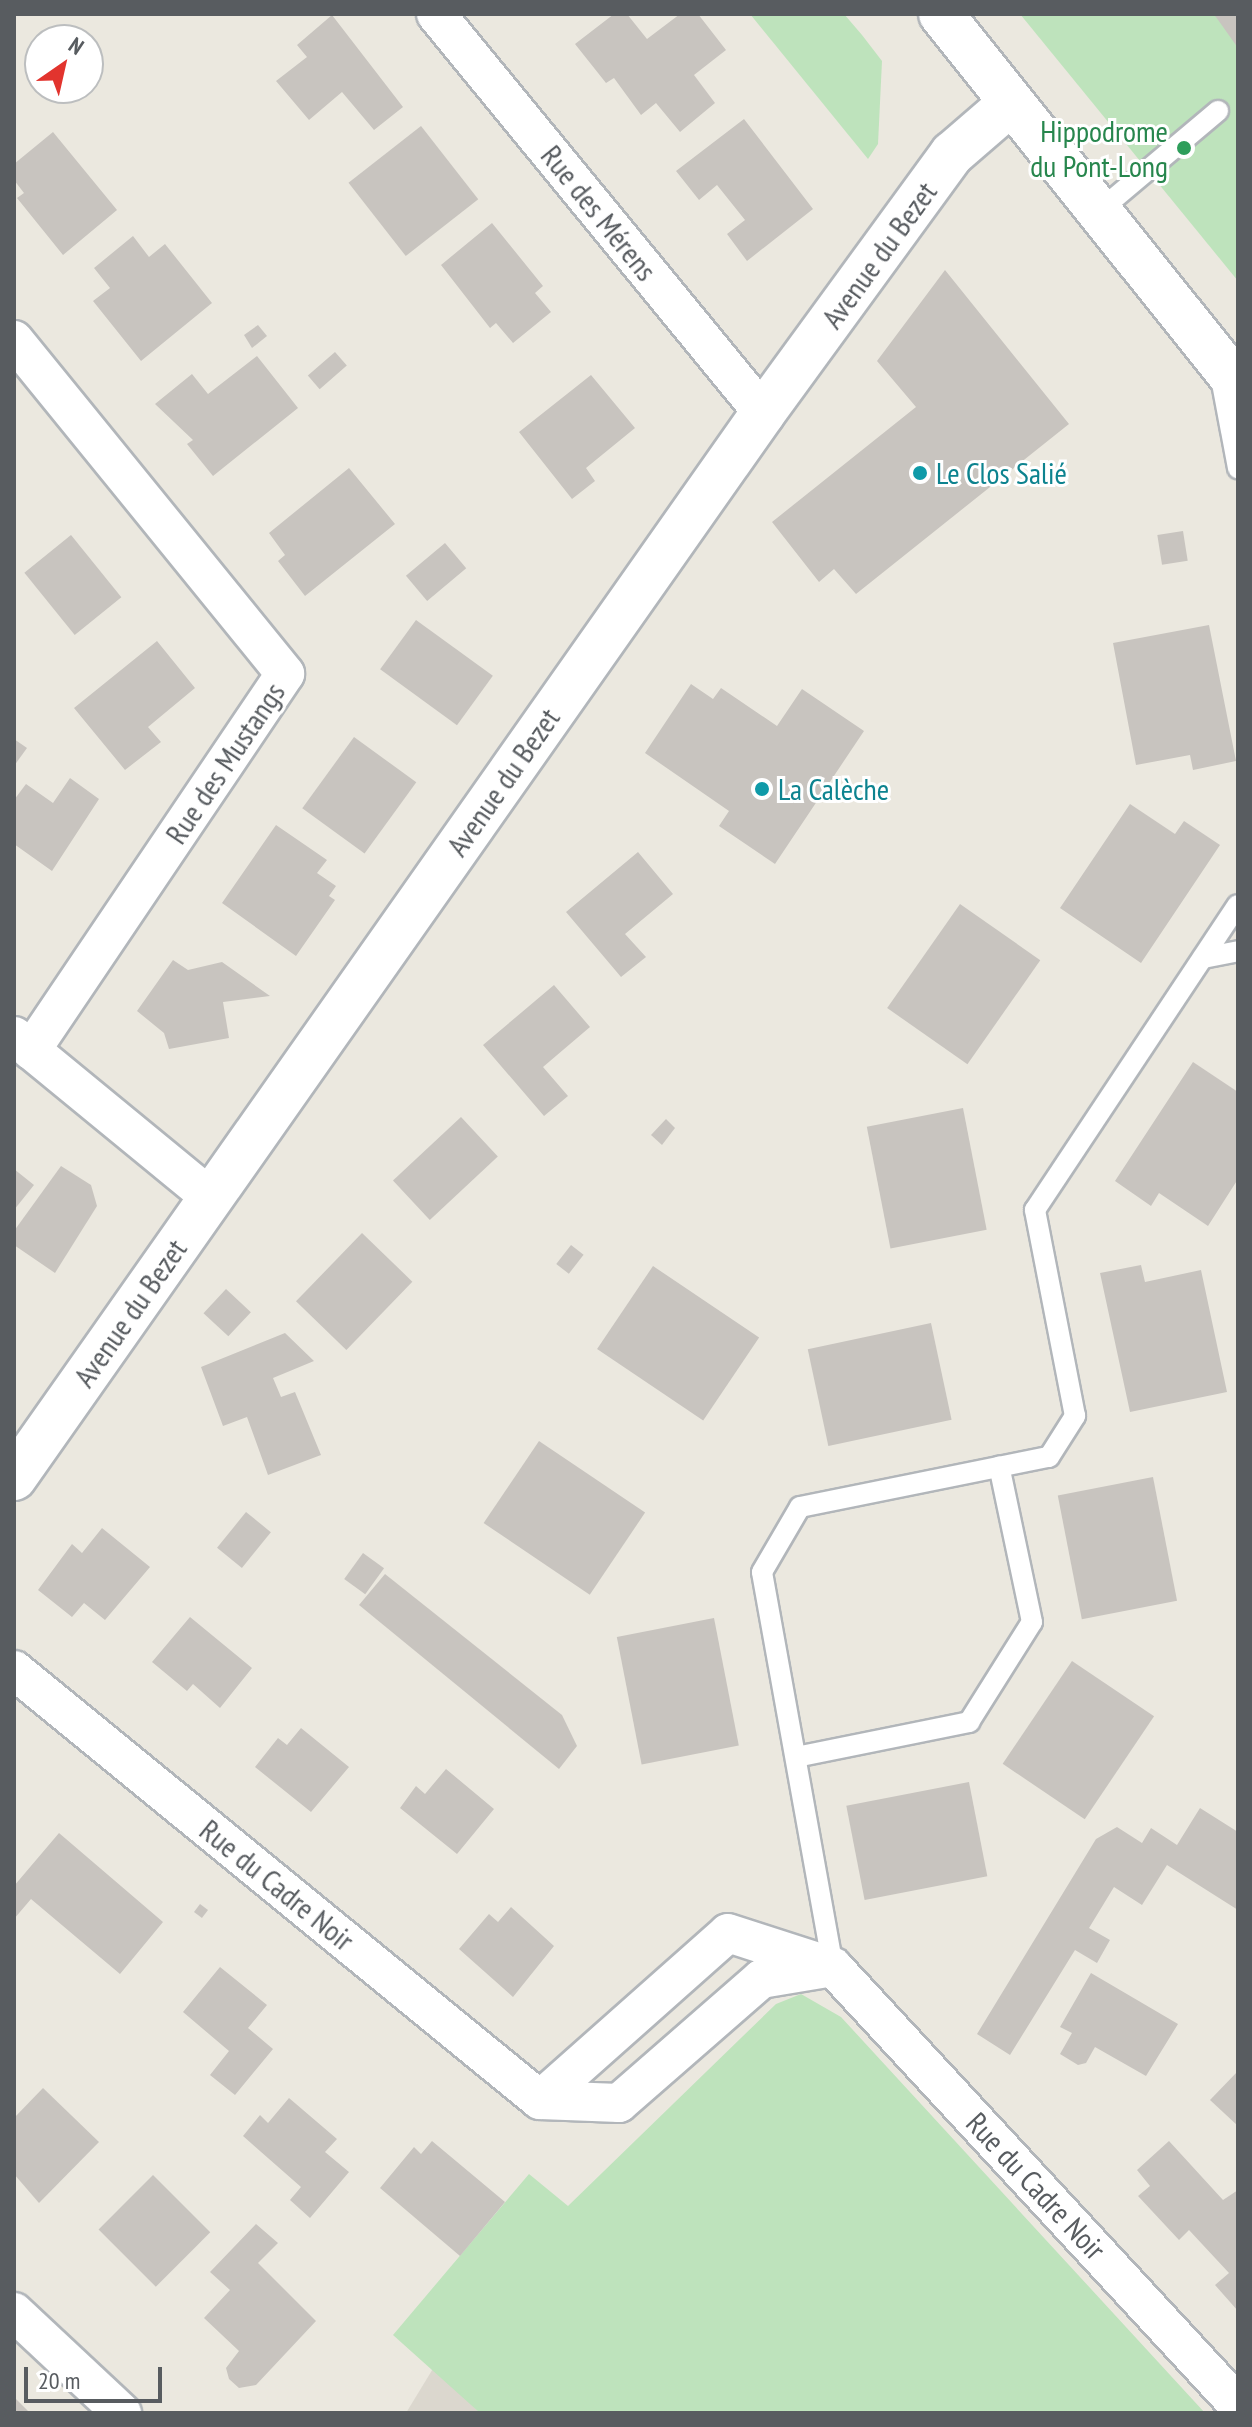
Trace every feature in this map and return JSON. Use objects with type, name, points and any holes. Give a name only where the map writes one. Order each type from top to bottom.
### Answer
[{"type":"street","name":"Rue des Mérens","points":[[436,14],[763,413]]},
{"type":"street","points":[[941,14],[1228,372]]},
{"type":"street","name":"Avenue du Bezet","points":[[14,1478],[763,413],[952,154],[1011,103]]},
{"type":"street","name":"Rue des Mustangs","points":[[14,340],[285,674],[23,1043],[211,1198]]},
{"type":"street","name":"Rue du Cadre Noir","points":[[14,1670],[540,2100],[728,1933],[833,1967],[1238,2405]]},
{"type":"street","points":[[540,2100],[619,2103],[761,1979],[833,1967]]},
{"type":"street","points":[[14,2312],[122,2413]]},
{"type":"lane","points":[[1098,212],[1218,111]]},
{"type":"lane","points":[[1228,372],[1238,468]]},
{"type":"lane","points":[[833,1967],[762,1572],[800,1507],[1049,1457],[1075,1416],[1035,1210],[1238,905]]},
{"type":"lane","points":[[1203,958],[1238,951]]},
{"type":"lane","points":[[796,1757],[969,1722],[1032,1622],[999,1466]]},
{"type":"shaded area","points":[[434,2367],[480,2413],[406,2413]]},
{"type":"green space","points":[[750,14],[844,14],[862,35],[882,61],[878,144],[868,159]]},
{"type":"green space","name":"Hippodrome du Pont-Long","points":[[1020,14],[1238,14],[1238,281]]},
{"type":"green space","points":[[801,1994],[841,2017],[1205,2413],[480,2413],[393,2335],[529,2174],[568,2206],[776,2004]]},
{"type":"building","points":[[614,14],[627,14],[647,39],[680,14],[698,14],[726,50],[694,75],[715,103],[680,132],[656,103],[641,115],[614,78],[606,83],[575,44]]},
{"type":"building","points":[[1213,14],[1238,14],[1238,48],[1216,17]]},
{"type":"building","points":[[332,15],[403,107],[374,130],[342,92],[309,120],[276,81],[307,57],[297,45]]},
{"type":"building","points":[[744,119],[813,209],[747,261],[727,234],[745,220],[717,185],[699,200],[676,171]]},
{"type":"building","points":[[421,126],[478,199],[406,256],[349,183]]},
{"type":"building","points":[[53,132],[117,210],[63,255],[17,198],[24,193],[14,180],[14,164]]},
{"type":"building","points":[[492,223],[543,286],[535,293],[551,312],[513,343],[496,323],[490,328],[441,265]]},
{"type":"building","points":[[133,236],[149,257],[165,244],[212,303],[141,361],[93,301],[110,288],[94,268]]},
{"type":"building","name":"Le Clos Salié","points":[[945,270],[1069,424],[856,594],[834,569],[819,582],[772,522],[916,407],[877,361]]},
{"type":"building","points":[[258,325],[267,336],[252,348],[244,335]]},
{"type":"building","points":[[335,352],[347,366],[320,389],[308,376]]},
{"type":"building","points":[[257,356],[298,408],[213,476],[187,444],[193,440],[155,404],[192,374],[208,394]]},
{"type":"building","points":[[591,375],[635,428],[586,468],[595,481],[572,499],[519,432]]},
{"type":"building","points":[[349,468],[395,524],[305,596],[278,561],[285,555],[269,533]]},
{"type":"building","points":[[1183,531],[1188,561],[1162,565],[1157,535]]},
{"type":"building","points":[[71,535],[121,597],[75,635],[24,573]]},
{"type":"building","points":[[445,543],[466,568],[427,601],[406,576]]},
{"type":"building","points":[[416,620],[493,676],[457,725],[380,669]]},
{"type":"building","points":[[1209,625],[1236,761],[1193,770],[1190,755],[1136,765],[1113,643]]},
{"type":"building","points":[[157,641],[195,688],[148,727],[161,742],[125,770],[74,708]]},
{"type":"building","name":"La Calèche","points":[[691,684],[713,699],[721,688],[777,726],[802,689],[864,731],[775,864],[719,826],[729,811],[645,753]]},
{"type":"building","points":[[354,737],[416,782],[365,853],[302,808]]},
{"type":"building","points":[[14,739],[27,748],[14,766]]},
{"type":"building","points":[[70,778],[99,799],[52,871],[14,844],[14,800],[26,784],[53,803]]},
{"type":"building","points":[[1130,804],[1175,834],[1184,821],[1220,845],[1141,963],[1060,908]]},
{"type":"building","points":[[276,825],[327,860],[317,873],[336,886],[329,896],[335,900],[296,956],[222,903]]},
{"type":"building","points":[[638,852],[673,894],[625,934],[646,957],[621,977],[566,912]]},
{"type":"building","points":[[960,904],[1040,960],[967,1064],[887,1008]]},
{"type":"building","points":[[173,960],[188,970],[222,962],[270,996],[223,1002],[229,1038],[169,1049],[164,1033],[137,1011]]},
{"type":"building","points":[[554,985],[590,1027],[543,1067],[568,1096],[544,1116],[483,1045]]},
{"type":"building","points":[[1193,1062],[1238,1092],[1238,1179],[1208,1226],[1159,1193],[1151,1206],[1115,1181]]},
{"type":"building","points":[[963,1108],[987,1230],[890,1248],[867,1127]]},
{"type":"building","points":[[461,1117],[498,1156],[430,1220],[393,1180]]},
{"type":"building","points":[[666,1119],[675,1128],[662,1145],[651,1135]]},
{"type":"building","points":[[61,1166],[91,1185],[97,1206],[55,1273],[14,1245],[14,1231]]},
{"type":"building","points":[[14,1169],[34,1185],[14,1210]]},
{"type":"building","points":[[362,1233],[412,1282],[346,1350],[296,1301]]},
{"type":"building","points":[[571,1245],[584,1255],[569,1274],[556,1264]]},
{"type":"building","points":[[1141,1265],[1145,1282],[1201,1270],[1227,1392],[1130,1412],[1100,1273]]},
{"type":"building","points":[[653,1266],[759,1338],[703,1420],[597,1349]]},
{"type":"building","points":[[226,1289],[251,1312],[228,1336],[203,1313]]},
{"type":"building","points":[[931,1323],[952,1420],[828,1446],[808,1349]]},
{"type":"building","points":[[285,1333],[314,1361],[273,1378],[281,1397],[295,1392],[321,1455],[268,1475],[247,1417],[223,1426],[201,1367]]},
{"type":"building","points":[[539,1441],[645,1513],[590,1595],[484,1523]]},
{"type":"building","points":[[1153,1477],[1177,1601],[1082,1619],[1058,1496]]},
{"type":"building","points":[[246,1512],[271,1532],[242,1568],[217,1548]]},
{"type":"building","points":[[102,1528],[150,1567],[105,1620],[84,1603],[72,1617],[38,1590],[72,1544],[82,1553]]},
{"type":"building","points":[[363,1553],[384,1568],[365,1594],[344,1579]]},
{"type":"building","points":[[385,1574],[562,1715],[577,1746],[559,1769],[359,1605]]},
{"type":"building","points":[[190,1617],[252,1668],[220,1708],[193,1684],[187,1691],[152,1662]]},
{"type":"building","points":[[714,1618],[739,1746],[642,1765],[617,1637]]},
{"type":"building","points":[[1072,1661],[1154,1716],[1085,1819],[1003,1764]]},
{"type":"building","points":[[301,1728],[349,1767],[311,1812],[255,1767],[278,1738],[287,1745]]},
{"type":"building","points":[[446,1769],[494,1809],[457,1854],[400,1808],[416,1786],[425,1794]]},
{"type":"building","points":[[969,1782],[987,1876],[865,1900],[846,1806]]},
{"type":"building","points":[[1200,1808],[1238,1832],[1238,1910],[1167,1865],[1142,1905],[1114,1887],[1089,1928],[1110,1940],[1097,1963],[1075,1950],[1010,2055],[977,2034],[1096,1839],[1117,1827],[1142,1843],[1151,1828],[1177,1845]]},
{"type":"building","points":[[59,1833],[163,1922],[120,1974],[31,1899],[14,1919],[14,1886]]},
{"type":"building","points":[[200,1904],[208,1910],[202,1918],[194,1912]]},
{"type":"building","points":[[511,1907],[554,1946],[513,1997],[459,1949],[489,1914],[498,1922]]},
{"type":"building","points":[[220,1967],[267,2005],[248,2028],[273,2049],[235,2095],[210,2075],[229,2051],[183,2012]]},
{"type":"building","points":[[1091,1973],[1178,2024],[1146,2076],[1095,2047],[1086,2063],[1078,2065],[1060,2054],[1072,2033],[1060,2027]]},
{"type":"building","points":[[1238,2071],[1238,2126],[1210,2100]]},
{"type":"building","points":[[43,2088],[99,2142],[39,2203],[14,2174],[14,2118]]},
{"type":"building","points":[[289,2098],[337,2139],[325,2152],[349,2172],[310,2218],[290,2200],[301,2187],[243,2136],[260,2115],[268,2123]]},
{"type":"building","points":[[432,2141],[505,2202],[460,2256],[380,2188],[414,2147],[421,2154]]},
{"type":"building","points":[[1169,2141],[1223,2200],[1238,2190],[1238,2311],[1215,2285],[1229,2273],[1189,2230],[1179,2240],[1138,2196],[1150,2186],[1137,2170]]},
{"type":"building","points":[[153,2175],[210,2232],[156,2287],[99,2229]]},
{"type":"building","points":[[256,2224],[278,2243],[258,2263],[316,2321],[256,2385],[239,2388],[229,2379],[226,2368],[239,2351],[204,2318],[230,2290],[210,2272]]},
{"type":"building","points":[[14,2397],[30,2413],[14,2413]]},
{"type":"place","name":"Hippodrome du Pont-Long","points":[[1184,148]]},
{"type":"place","name":"Le Clos Salié","points":[[920,473]]},
{"type":"place","name":"La Calèche","points":[[762,789]]}]
